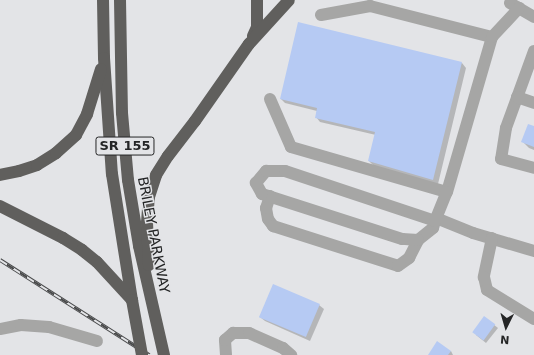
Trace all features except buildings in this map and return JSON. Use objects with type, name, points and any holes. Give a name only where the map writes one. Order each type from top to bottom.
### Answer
[{"type":"highway","points":[[249,44],[257,27],[257,0]]},
{"type":"highway","points":[[148,286],[149,248],[147,223],[149,196],[156,175],[168,156],[195,121],[249,44],[289,0]]},
{"type":"highway","name":"SR 155","points":[[103,2],[104,58],[112,174],[142,355]]},
{"type":"highway","name":"BRILEY PARKWAY","points":[[120,2],[122,113],[128,180],[148,286],[164,355]]},
{"type":"highway","points":[[0,175],[19,171],[56,154],[76,135],[87,114],[104,58]]},
{"type":"highway","points":[[0,206],[63,238],[82,250],[98,262],[132,300]]},
{"type":"lane","points":[[270,196],[266,208],[268,219],[273,226],[398,266],[409,258],[418,240],[433,228],[446,192],[492,37],[515,5],[534,17]]},
{"type":"lane","points":[[321,15],[370,6],[492,37]]},
{"type":"lane","points":[[534,51],[506,128],[501,159],[534,168]]},
{"type":"lane","points":[[517,97],[534,103]]},
{"type":"lane","points":[[270,100],[291,147],[446,192]]},
{"type":"lane","points":[[418,240],[402,239],[262,194],[256,183],[266,171],[285,171],[534,251]]},
{"type":"lane","points":[[492,238],[484,277],[487,290],[534,319]]},
{"type":"lane","points":[[0,329],[21,325],[49,327],[97,340]]},
{"type":"lane","points":[[226,355],[225,340],[233,333],[249,333],[283,348],[291,355]]},
{"type":"railway","points":[[0,260],[149,355]]}]
